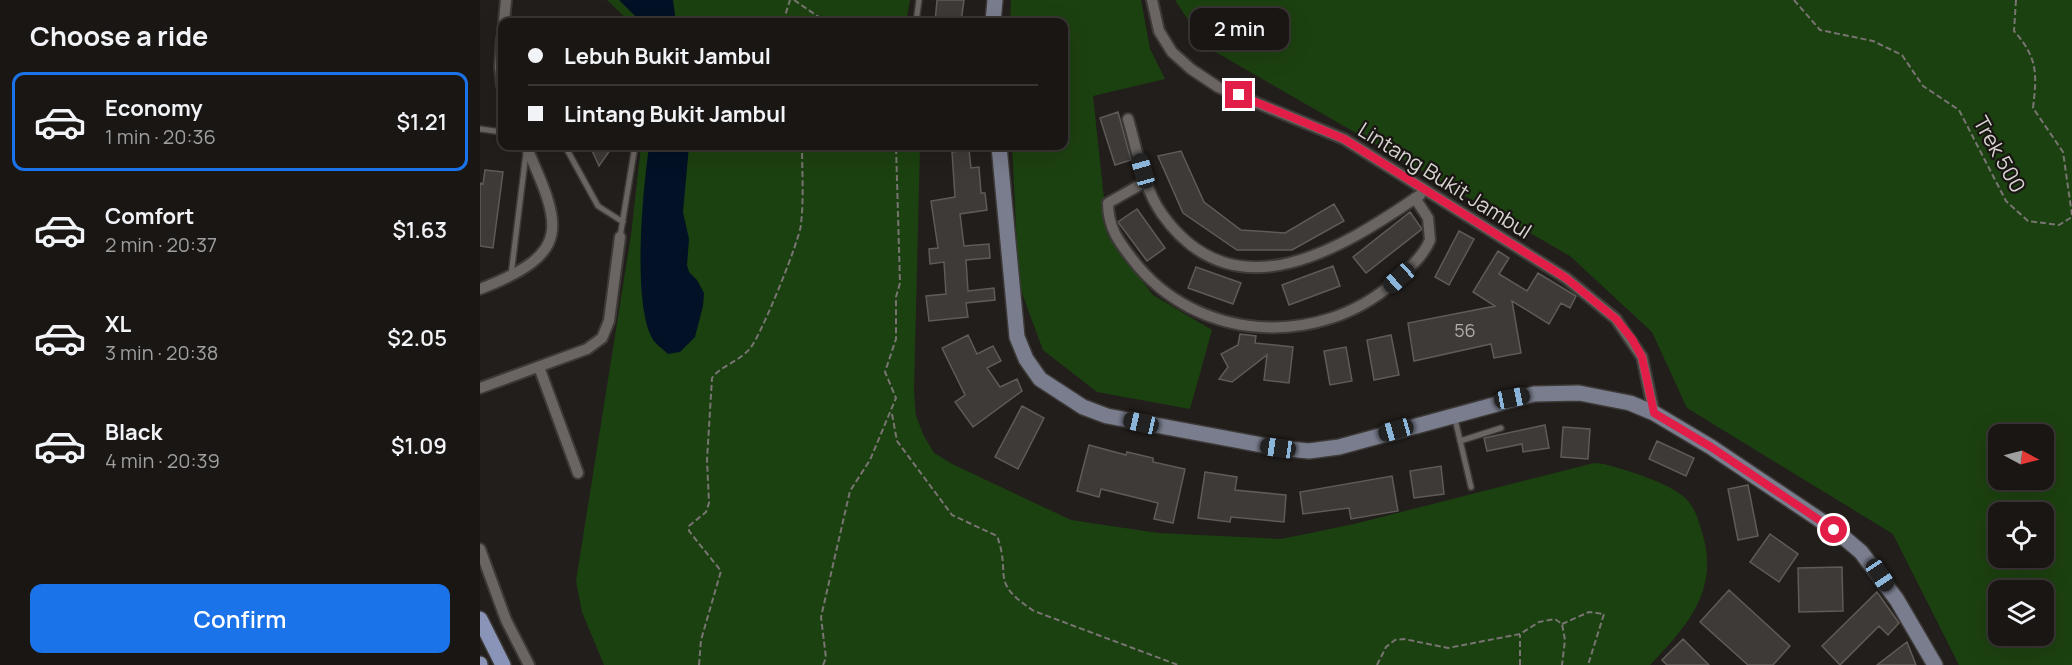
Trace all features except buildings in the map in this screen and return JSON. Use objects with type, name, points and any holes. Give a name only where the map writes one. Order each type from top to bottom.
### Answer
[{"type":"main road","points":[[993,18],[995,0]]},
{"type":"main road","points":[[999,150],[1017,337],[1026,359],[1040,379],[1061,395],[1083,407],[1130,421],[1235,441],[1309,450],[1339,447],[1512,398],[1554,393],[1603,396],[1654,413],[1711,447],[1834,530],[1861,552],[1898,600],[1935,665]]},
{"type":"main road","points":[[480,619],[503,665]]},
{"type":"street","points":[[504,18],[506,0]]},
{"type":"street","name":"Lintang Bukit Jambul","points":[[1152,0],[1159,31],[1172,52],[1191,69],[1218,87],[1344,139],[1566,278],[1616,319],[1642,357],[1654,413]]},
{"type":"street","points":[[1128,119],[1147,181],[1161,212],[1182,238],[1216,259],[1262,269],[1308,259],[1353,238],[1426,190]]},
{"type":"street","points":[[480,289],[511,277],[538,259],[547,248],[552,230],[549,199],[527,150]]},
{"type":"street","points":[[1147,181],[1108,203],[1108,216],[1114,234],[1144,275],[1184,304],[1219,322],[1273,329],[1326,321],[1361,305],[1385,290],[1410,267],[1430,240],[1428,218],[1415,198]]},
{"type":"street","points":[[480,388],[587,349],[602,338],[609,321],[620,237]]},
{"type":"street","points":[[539,367],[578,473]]},
{"type":"street","points":[[480,551],[506,620],[529,665]]},
{"type":"lane","points":[[917,18],[920,0]]},
{"type":"lane","points":[[480,129],[498,131]]},
{"type":"lane","points":[[511,277],[526,150]]},
{"type":"lane","points":[[567,150],[598,206],[623,222]]},
{"type":"lane","points":[[620,237],[634,150]]},
{"type":"lane","points":[[1454,414],[1471,487]]},
{"type":"lane","points":[[1460,441],[1501,428]]},
{"type":"path","points":[[785,18],[792,0],[820,18]]},
{"type":"path","name":"Trek 500","points":[[1794,0],[1820,30],[1872,42],[1902,55],[1923,86],[1959,110],[2006,201],[2028,221],[2059,225],[2072,216]]},
{"type":"path","points":[[2016,0],[2014,31],[2029,47],[2037,74],[2033,108],[2063,152],[2072,216]]},
{"type":"path","points":[[699,665],[701,640],[721,571],[689,531],[689,526],[706,512],[709,503],[707,460],[712,378],[719,371],[738,361],[753,346],[796,243],[801,225],[802,150]]},
{"type":"path","points":[[823,665],[826,658],[821,617],[850,491],[870,460],[880,432],[892,414],[896,398],[885,372],[896,339],[896,297],[900,283],[897,150]]},
{"type":"path","points":[[892,414],[897,441],[952,515],[998,536],[1002,575],[1007,589],[1021,602],[1034,611],[1178,665]]},
{"type":"path","points":[[1563,624],[1589,612],[1601,611],[1604,614],[1588,665]]},
{"type":"path","points":[[1377,665],[1386,647],[1395,640],[1404,639],[1448,648],[1520,634],[1539,622],[1556,619],[1563,624],[1565,640],[1562,665]]},
{"type":"path","points":[[1520,634],[1520,665]]},
{"type":"green space","points":[[607,0],[910,0],[907,18],[626,18]]},
{"type":"green space","points":[[1011,0],[1141,0],[1150,49],[1165,79],[1093,96],[1108,236],[1153,295],[1212,330],[1190,409],[1097,392],[1043,350],[1019,285],[1012,150],[1068,150],[1068,18],[1010,18]]},
{"type":"green space","points":[[1175,0],[2072,0],[2072,665],[1959,665],[1893,534],[1687,408],[1652,332],[1570,256],[1205,46]]},
{"type":"green space","points":[[641,150],[920,150],[914,390],[916,416],[934,453],[954,465],[1071,520],[1158,533],[1281,539],[1354,524],[1594,463],[1604,464],[1667,486],[1684,497],[1690,504],[1695,511],[1706,550],[1707,569],[1704,587],[1689,620],[1650,665],[604,665],[582,612],[576,581],[631,235]]},
{"type":"water","points":[[619,0],[673,0],[675,18],[637,18]]},
{"type":"water","points":[[649,150],[689,150],[683,212],[689,239],[687,265],[689,272],[697,280],[704,293],[695,337],[680,352],[668,354],[657,344],[652,338],[646,321],[641,272],[644,189]]},
{"type":"route","points":[[1239,95],[1344,139],[1566,278],[1616,319],[1632,339],[1642,357],[1654,413],[1711,447],[1834,530]]}]
